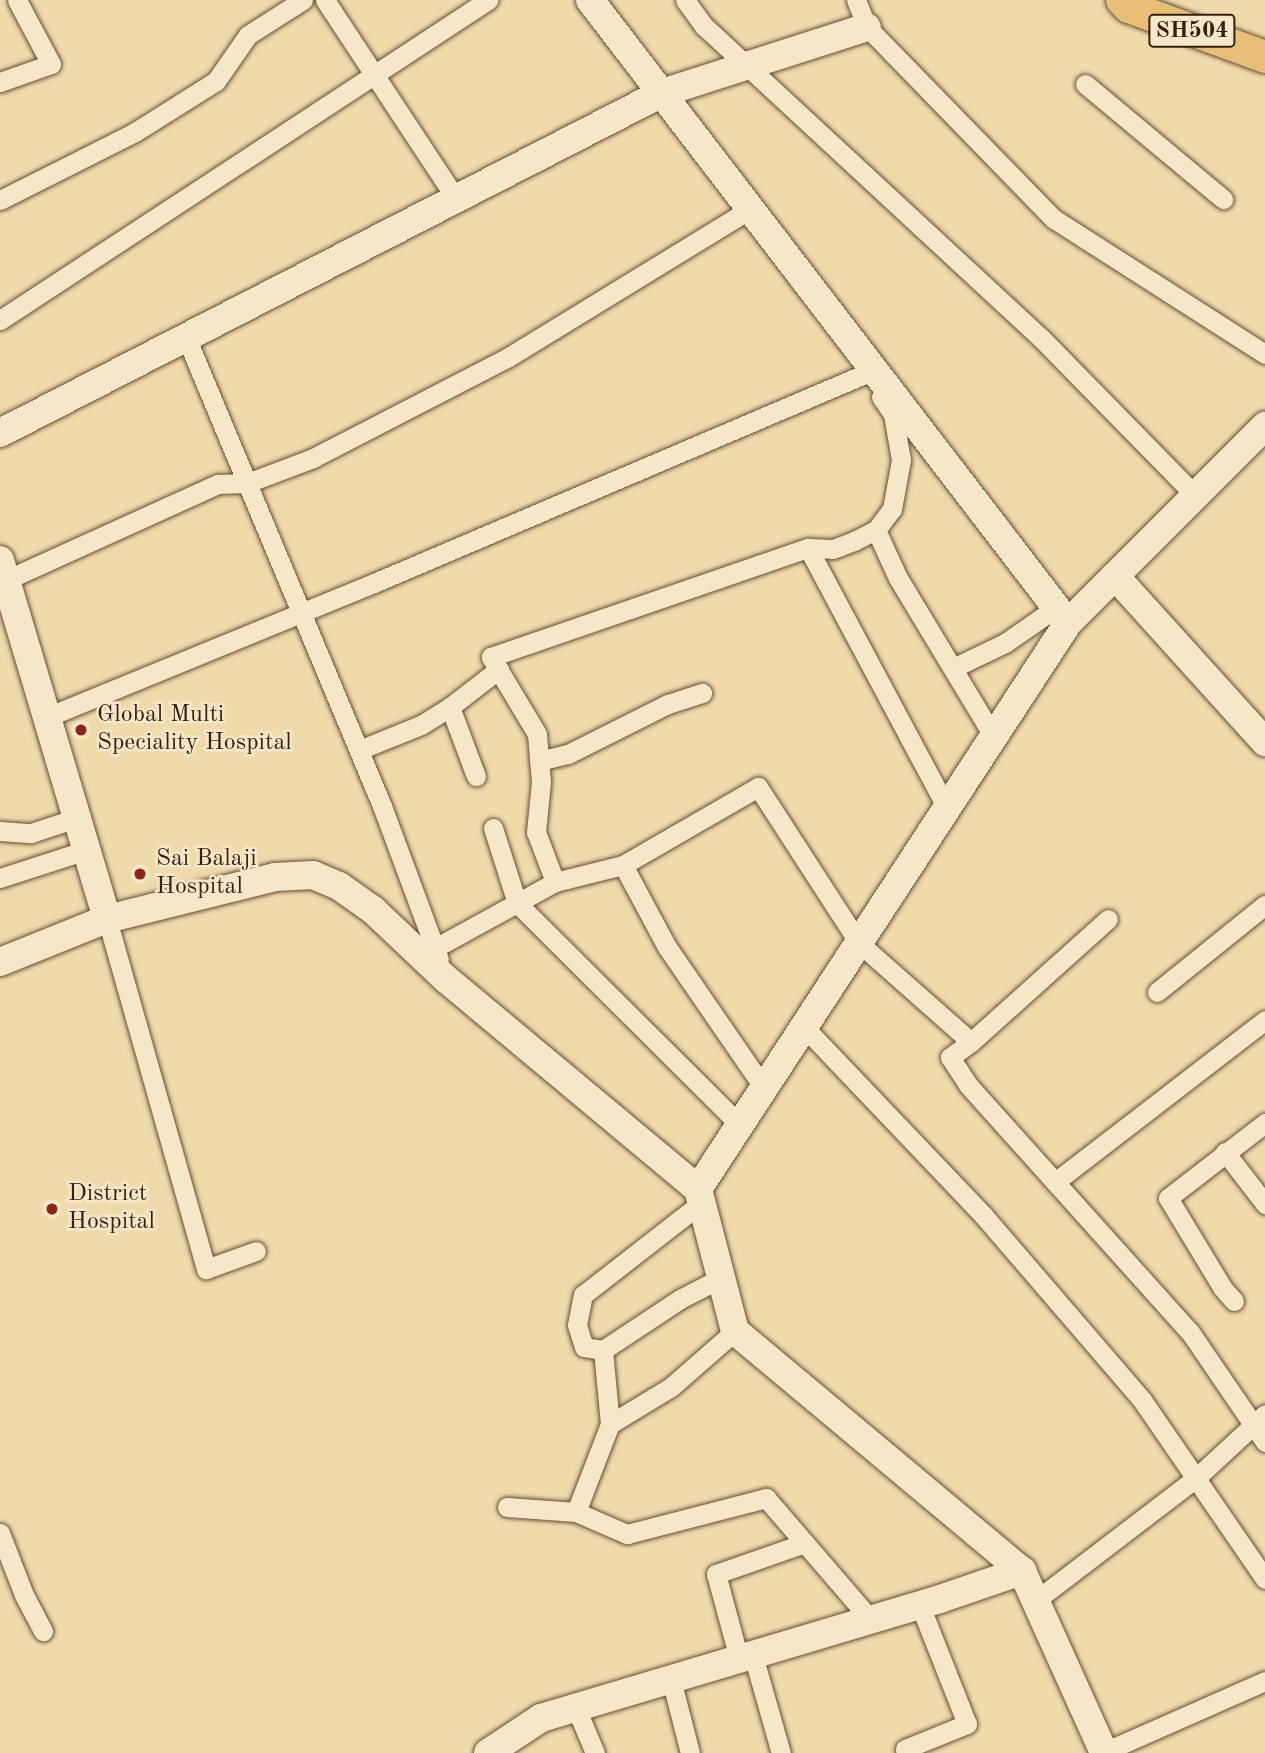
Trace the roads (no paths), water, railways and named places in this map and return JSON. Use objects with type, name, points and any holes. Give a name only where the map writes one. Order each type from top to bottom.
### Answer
[{"type":"main road","name":"SH504","points":[[1122,0],[1129,7],[1265,57]]},
{"type":"street","points":[[0,82],[51,64],[18,0]]},
{"type":"street","points":[[0,200],[135,132],[216,81],[248,35],[303,0]]},
{"type":"street","points":[[325,0],[456,199]]},
{"type":"street","points":[[0,320],[488,0]]},
{"type":"street","points":[[590,0],[750,209],[870,372],[1063,615]]},
{"type":"street","points":[[685,0],[704,26],[1042,339],[1196,496]]},
{"type":"street","points":[[856,0],[867,27],[1054,219],[1265,354]]},
{"type":"street","points":[[0,433],[662,93],[867,27]]},
{"type":"street","points":[[1085,83],[1223,199]]},
{"type":"street","points":[[256,1251],[206,1269],[107,919],[3,570],[218,484],[247,483],[313,458],[507,358],[750,209]]},
{"type":"street","points":[[186,337],[359,750],[446,979]]},
{"type":"street","points":[[555,882],[536,832],[541,782],[537,734],[491,657],[808,548],[833,549],[876,530],[892,509],[901,460],[893,414],[870,372]]},
{"type":"street","points":[[47,718],[870,372]]},
{"type":"street","points":[[953,668],[1063,615],[1115,576],[1265,426]]},
{"type":"street","points":[[876,530],[898,578],[994,737]]},
{"type":"street","points":[[808,548],[947,808]]},
{"type":"street","points":[[1115,576],[1265,742]]},
{"type":"street","points":[[721,1279],[680,1299],[603,1350],[584,1347],[577,1325],[583,1295],[700,1196],[740,1125],[994,737],[1063,615]]},
{"type":"street","points":[[359,750],[421,725],[450,707],[499,669]]},
{"type":"street","points":[[539,761],[568,754],[668,704],[702,693]]},
{"type":"street","points":[[450,707],[476,776]]},
{"type":"street","points":[[435,948],[555,882],[623,865],[758,787],[859,943],[971,1042]]},
{"type":"street","points":[[0,831],[31,833],[77,818]]},
{"type":"street","points":[[493,828],[517,903],[740,1125]]},
{"type":"street","points":[[0,878],[86,850]]},
{"type":"street","points":[[623,865],[667,947],[764,1088]]},
{"type":"street","points":[[0,962],[107,919],[275,877],[313,875],[339,886],[373,910],[446,979],[700,1196],[735,1331],[1021,1571],[1104,1752],[1265,1681]]},
{"type":"street","points":[[1157,992],[1265,905]]},
{"type":"street","points":[[1108,919],[971,1042],[950,1057],[968,1086],[1190,1332],[1259,1420],[1265,1442]]},
{"type":"street","points":[[1055,1182],[1265,1020]]},
{"type":"street","points":[[804,1027],[983,1215],[1142,1400],[1265,1579]]},
{"type":"street","points":[[1234,1301],[1222,1287],[1168,1198],[1265,1123]]},
{"type":"street","points":[[1225,1152],[1265,1204]]},
{"type":"street","points":[[610,1424],[671,1387],[735,1331]]},
{"type":"street","points":[[576,1512],[610,1424],[603,1350]]},
{"type":"street","points":[[1035,1601],[1196,1478],[1259,1420]]},
{"type":"street","points":[[507,1507],[576,1512],[627,1534],[766,1497],[871,1620]]},
{"type":"street","points":[[0,1533],[24,1595],[43,1631]]},
{"type":"street","points":[[781,1753],[716,1574],[805,1543]]},
{"type":"street","points":[[488,1753],[541,1718],[920,1605],[1021,1571]]},
{"type":"street","points":[[902,1752],[967,1724],[920,1605]]},
{"type":"street","points":[[671,1679],[690,1753]]},
{"type":"street","points":[[576,1708],[595,1753]]},
{"type":"place","name":"Global Multi Speciality Hospital","points":[[81,730]]},
{"type":"place","name":"Sai Balaji Hospital","points":[[140,874]]},
{"type":"place","name":"District Hospital","points":[[52,1209]]}]
